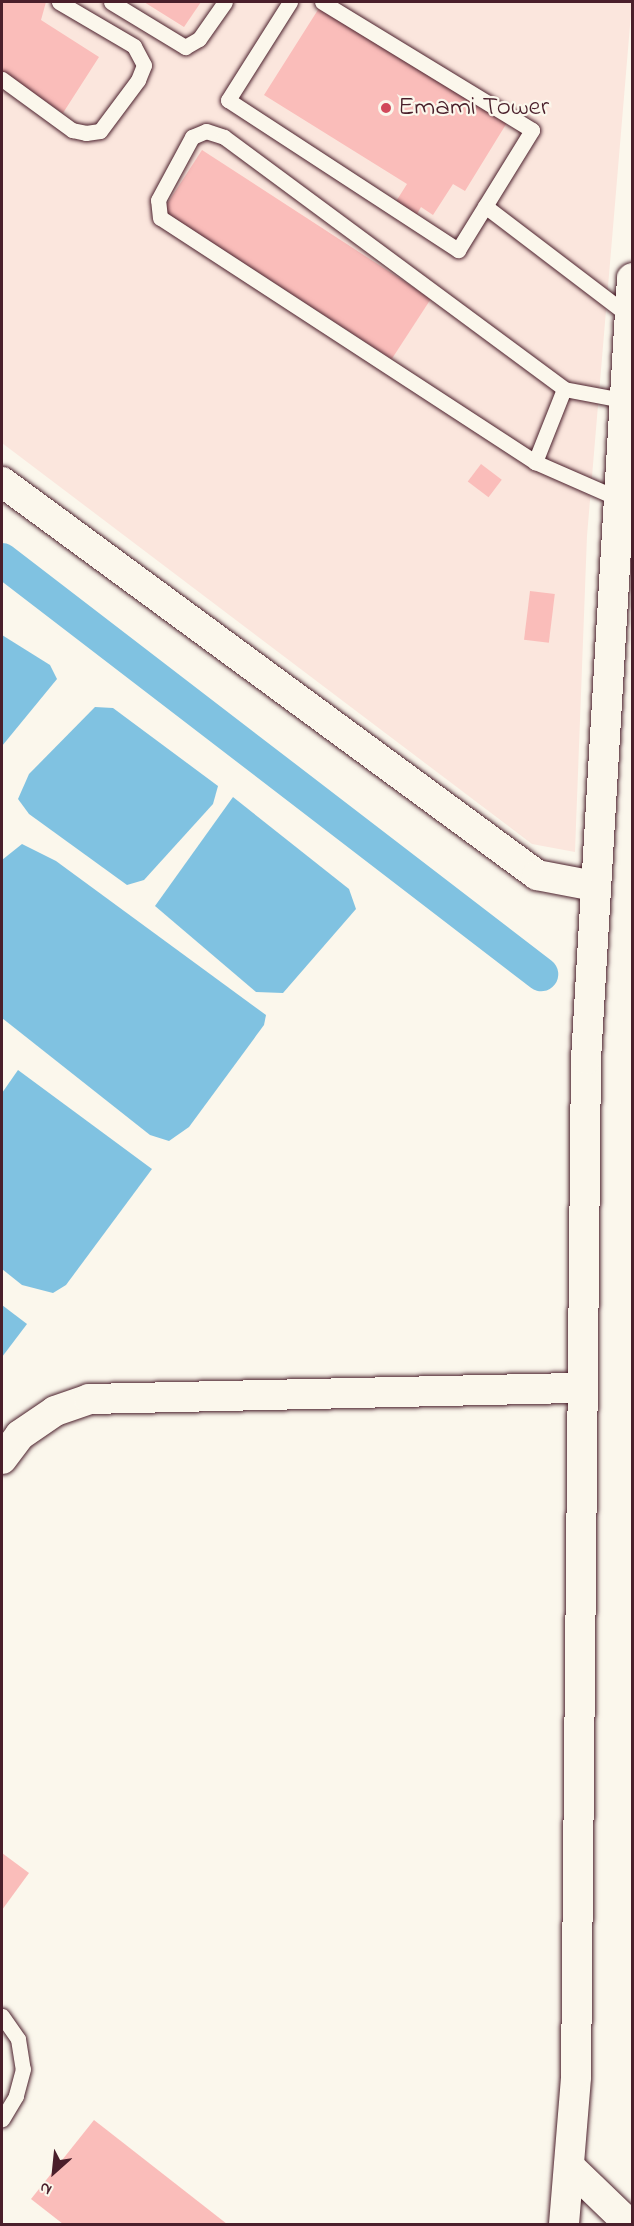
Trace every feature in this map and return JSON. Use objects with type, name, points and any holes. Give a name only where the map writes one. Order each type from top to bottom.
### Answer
[{"type":"street","points":[[564,2224],[576,2077],[582,1388],[594,886],[627,314],[633,278]]},
{"type":"street","points":[[2,482],[537,875],[594,886]]},
{"type":"street","points":[[2,1459],[20,1435],[55,1411],[89,1399],[582,1388]]},
{"type":"street","points":[[569,2166],[629,2224]]},
{"type":"lane","points":[[2,79],[72,130],[86,134],[100,130],[138,80],[144,65],[134,46],[59,2]]},
{"type":"lane","points":[[111,2],[185,47],[199,39],[225,2]]},
{"type":"lane","points":[[290,2],[228,100],[458,250],[532,130],[322,2]]},
{"type":"lane","points":[[617,498],[535,462],[160,218],[158,200],[192,137],[206,131],[224,137],[564,389],[622,400]]},
{"type":"lane","points":[[485,206],[627,314]]},
{"type":"lane","points":[[535,462],[564,389]]},
{"type":"lane","points":[[2,2016],[18,2039],[23,2069],[16,2096],[2,2119]]},
{"type":"shaded area","points":[[2,2],[632,2],[587,536],[575,852],[532,844],[2,443]]},
{"type":"water","points":[[2,635],[50,665],[57,679],[2,746]]},
{"type":"water","points":[[95,707],[113,708],[218,786],[213,804],[144,880],[127,885],[29,814],[18,799],[29,774]]},
{"type":"water","points":[[233,797],[349,889],[356,909],[283,993],[256,992],[155,906]]},
{"type":"water","points":[[22,844],[56,861],[266,1015],[264,1025],[189,1127],[169,1141],[150,1135],[2,1018],[2,860]]},
{"type":"water","points":[[18,1070],[152,1169],[66,1285],[53,1293],[22,1285],[2,1269],[2,1093]]},
{"type":"water","points":[[2,1305],[27,1324],[2,1357]]},
{"type":"building","points":[[2,2],[46,2],[41,20],[99,57],[63,113],[2,72]]},
{"type":"building","points":[[144,2],[201,2],[184,27]]},
{"type":"building","name":"Emami Tower","points":[[321,5],[508,121],[465,191],[453,184],[433,215],[421,207],[416,216],[395,203],[407,184],[264,95]]},
{"type":"building","points":[[202,150],[431,299],[392,359],[163,210]]},
{"type":"building","points":[[481,464],[502,480],[489,497],[468,482]]},
{"type":"building","points":[[530,591],[555,594],[549,643],[524,640]]},
{"type":"building","points":[[2,1853],[29,1873],[2,1910]]},
{"type":"building","points":[[94,2120],[227,2224],[63,2224],[31,2199]]},
{"type":"waterway","points":[[2,560],[541,974]]},
{"type":"place","name":"Emami Tower","points":[[386,108]]}]
